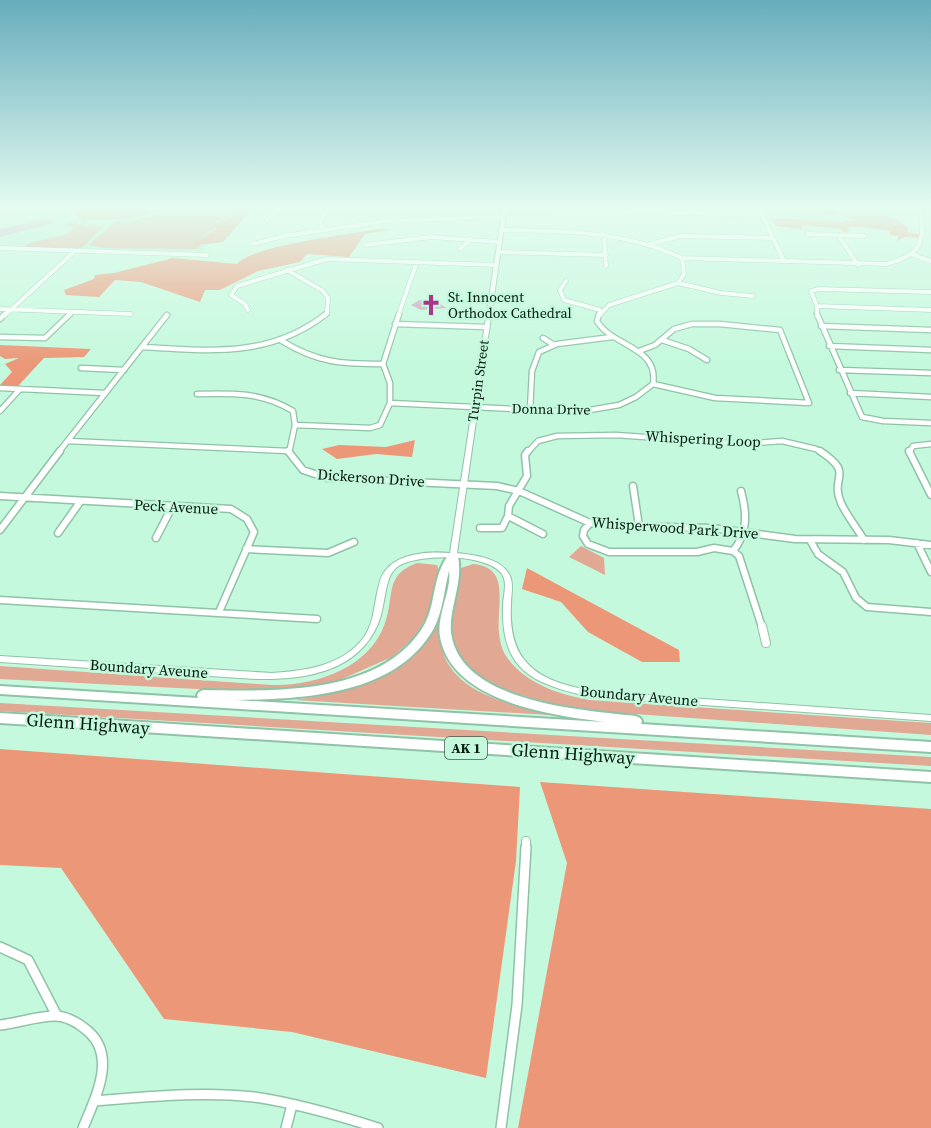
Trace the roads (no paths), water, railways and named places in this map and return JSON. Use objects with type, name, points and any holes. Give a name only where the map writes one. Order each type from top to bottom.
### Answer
[{"type":"highway","points":[[78,694],[266,695],[314,692],[349,684],[388,666],[408,652],[425,633],[436,611],[444,569],[453,556]]},
{"type":"highway","points":[[453,556],[454,571],[447,640],[458,665],[486,687],[521,700],[579,713],[758,735]]},
{"type":"highway","name":"Glenn Highway","points":[[0,690],[931,747]]},
{"type":"highway","name":"Glenn Highway","points":[[0,718],[931,777]]},
{"type":"street","points":[[0,319],[66,259]]},
{"type":"street","name":"Turpin Street","points":[[453,556],[496,259]]},
{"type":"street","points":[[606,259],[606,266]]},
{"type":"street","points":[[678,283],[684,274],[682,259]]},
{"type":"street","points":[[704,259],[858,265],[893,264],[906,259]]},
{"type":"street","points":[[854,259],[858,265]]},
{"type":"street","points":[[248,310],[245,304],[231,295],[232,291],[243,283],[327,260],[495,265]]},
{"type":"street","points":[[295,425],[370,428],[380,425],[390,403],[390,383],[383,364],[394,324],[417,262]]},
{"type":"street","points":[[142,347],[238,348],[282,341],[312,327],[327,313],[328,298],[323,291],[287,270]]},
{"type":"street","points":[[566,281],[560,290],[564,300],[600,310],[617,302],[678,283],[721,293],[753,296]]},
{"type":"street","points":[[931,292],[819,289],[811,291],[817,306],[817,318],[862,417],[931,423]]},
{"type":"street","points":[[817,306],[931,310]]},
{"type":"street","points":[[0,309],[131,314]]},
{"type":"street","points":[[600,310],[597,322],[604,332],[647,357],[654,369],[653,384],[715,398],[809,403],[780,330],[720,324],[692,324],[674,329],[662,340],[639,351]]},
{"type":"street","points":[[0,337],[45,338],[72,312]]},
{"type":"street","points":[[0,530],[104,393],[167,315]]},
{"type":"street","points":[[394,324],[486,327]]},
{"type":"street","points":[[821,326],[931,330]]},
{"type":"street","points":[[530,410],[534,360],[541,350],[554,345],[612,337]]},
{"type":"street","points":[[543,338],[554,345]]},
{"type":"street","points":[[662,340],[689,349],[707,360]]},
{"type":"street","points":[[282,341],[314,360],[340,364],[383,364]]},
{"type":"street","points":[[829,346],[931,350]]},
{"type":"street","points":[[81,368],[124,370]]},
{"type":"street","points":[[839,370],[931,373]]},
{"type":"street","name":"Donna Drive","points":[[390,403],[578,411],[613,408],[640,397],[653,384]]},
{"type":"street","points":[[0,388],[104,393]]},
{"type":"street","points":[[0,411],[20,389]]},
{"type":"street","points":[[69,441],[288,452],[295,425],[293,411],[277,400],[258,393],[198,394]]},
{"type":"street","points":[[850,393],[931,397]]},
{"type":"street","name":"Whispering Loop","points":[[519,491],[527,476],[525,455],[529,447],[538,441],[557,436],[648,436],[719,443],[782,441],[816,449],[836,462],[840,469],[838,492],[840,503],[864,540]]},
{"type":"street","points":[[931,444],[913,446],[909,450],[910,457],[928,485],[931,495]]},
{"type":"street","name":"Dickerson Drive","points":[[288,452],[302,472],[327,478],[462,484]]},
{"type":"street","name":"Whisperwood Park Drive","points":[[462,484],[497,486],[519,491],[590,523],[692,526],[810,540],[864,540],[931,545]]},
{"type":"street","points":[[633,486],[639,526]]},
{"type":"street","points":[[480,528],[502,528],[508,516],[509,506],[519,491]]},
{"type":"street","points":[[733,551],[743,539],[745,504],[741,491]]},
{"type":"street","name":"Peck Avenue","points":[[0,496],[231,509],[247,519],[254,532],[219,612]]},
{"type":"street","points":[[58,533],[80,502]]},
{"type":"street","points":[[156,538],[172,507]]},
{"type":"street","points":[[508,516],[543,534]]},
{"type":"street","points":[[590,523],[584,530],[583,536],[588,544],[609,552],[698,552],[714,548],[733,551],[739,556],[756,603],[766,643]]},
{"type":"street","points":[[810,540],[818,554],[843,572],[856,598],[867,607],[931,612]]},
{"type":"street","points":[[246,549],[328,553],[354,542]]},
{"type":"street","points":[[917,543],[931,572]]},
{"type":"street","name":"Boundary Aveune","points":[[0,659],[282,678],[307,674],[331,666],[366,640],[375,624],[387,574],[394,564],[420,555],[453,556],[493,562],[504,572],[509,581],[506,628],[510,645],[518,660],[529,672],[566,689],[591,694],[931,718]]},
{"type":"street","points":[[0,600],[317,619]]},
{"type":"street","points":[[501,1128],[517,1005],[526,841]]},
{"type":"street","points":[[0,947],[28,960],[57,1016]]},
{"type":"street","points":[[0,1026],[57,1016],[88,1029],[100,1045],[104,1066],[83,1128]]},
{"type":"street","points":[[94,1101],[193,1094],[252,1097],[378,1128]]},
{"type":"street","points":[[286,1128],[292,1105]]},
{"type":"place","name":"St. Innocent Orthodox Cathedral","points":[[431,305]]}]
